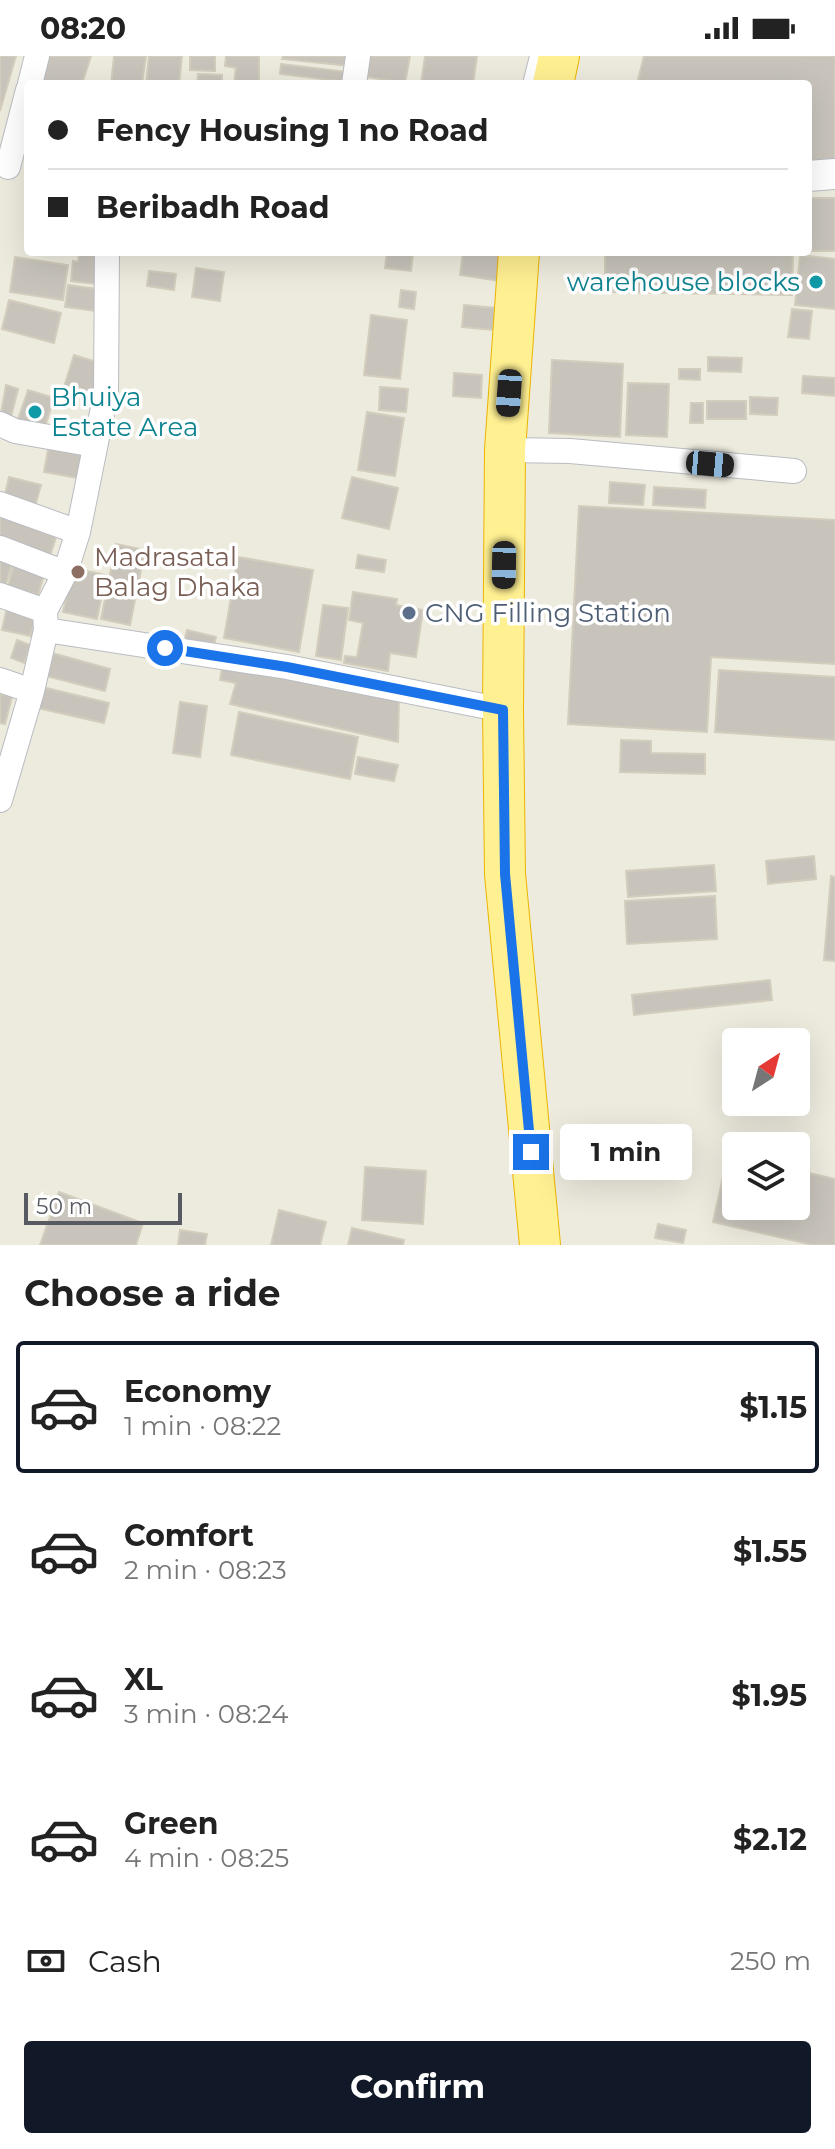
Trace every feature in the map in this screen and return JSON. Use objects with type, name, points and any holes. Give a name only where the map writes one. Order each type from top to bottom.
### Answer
[{"type":"highway","points":[[554,80],[559,56]]},
{"type":"highway","points":[[519,256],[505,450],[505,874],[540,1245]]},
{"type":"street","points":[[31,80],[37,56]]},
{"type":"street","points":[[355,80],[358,56]]},
{"type":"street","points":[[7,166],[24,104]]},
{"type":"street","points":[[812,176],[835,174]]},
{"type":"street","points":[[0,800],[32,691],[46,621],[78,532],[106,393],[107,256]]},
{"type":"street","points":[[0,424],[15,431],[95,445]]},
{"type":"street","points":[[505,450],[570,451],[794,471]]},
{"type":"street","points":[[0,504],[78,532]]},
{"type":"street","points":[[0,548],[65,573]]},
{"type":"street","points":[[0,595],[46,621],[503,710]]},
{"type":"street","points":[[0,680],[32,691]]},
{"type":"lane","points":[[530,80],[536,56]]},
{"type":"building","points":[[0,56],[16,56],[0,111]]},
{"type":"building","points":[[50,56],[91,56],[83,80],[42,80]]},
{"type":"building","points":[[114,56],[146,56],[143,80],[111,80]]},
{"type":"building","points":[[149,56],[182,56],[179,80],[146,80]]},
{"type":"building","points":[[190,56],[215,56],[215,71],[190,70]]},
{"type":"building","points":[[226,56],[259,56],[259,80],[234,80],[236,68],[225,66]]},
{"type":"building","points":[[283,56],[350,56],[349,66],[282,59]]},
{"type":"building","points":[[370,56],[410,56],[406,80],[367,77]]},
{"type":"building","points":[[425,56],[477,56],[474,80],[422,80]]},
{"type":"building","points":[[644,56],[835,56],[835,178],[812,179],[812,80],[638,80]]},
{"type":"building","points":[[281,64],[347,72],[346,80],[280,74]]},
{"type":"building","points":[[198,74],[222,75],[222,80],[197,80]]},
{"type":"building","points":[[812,198],[835,198],[835,251],[812,251]]},
{"type":"building","points":[[79,256],[99,256],[96,284],[71,281],[73,261],[78,262]]},
{"type":"building","points":[[386,256],[413,256],[411,271],[385,268]]},
{"type":"building","points":[[462,256],[511,256],[507,282],[460,275]]},
{"type":"building","points":[[605,256],[793,256],[792,295],[605,292]]},
{"type":"building","name":"warehouse blocks","points":[[800,256],[835,259],[835,309],[795,305]]},
{"type":"building","points":[[15,257],[68,265],[63,300],[10,292]]},
{"type":"building","points":[[196,268],[224,272],[220,301],[192,297]]},
{"type":"building","points":[[149,271],[176,274],[174,290],[147,286]]},
{"type":"building","points":[[68,285],[98,289],[95,311],[65,307]]},
{"type":"building","points":[[401,290],[416,292],[414,309],[399,307]]},
{"type":"building","points":[[9,300],[61,313],[54,343],[2,329]]},
{"type":"building","points":[[464,305],[496,308],[494,330],[462,327]]},
{"type":"building","points":[[792,309],[812,311],[809,339],[788,337]]},
{"type":"building","points":[[371,315],[407,320],[400,379],[364,375]]},
{"type":"building","points":[[74,355],[103,364],[92,399],[63,390]]},
{"type":"building","points":[[708,357],[742,358],[741,372],[708,371]]},
{"type":"building","points":[[552,360],[623,364],[620,437],[549,433]]},
{"type":"building","points":[[679,369],[700,369],[700,380],[679,379]]},
{"type":"building","points":[[454,373],[482,375],[481,398],[453,396]]},
{"type":"building","points":[[803,376],[835,378],[835,396],[802,393]]},
{"type":"building","points":[[628,383],[669,384],[667,437],[626,435]]},
{"type":"building","points":[[6,385],[18,389],[10,421],[0,419]]},
{"type":"building","points":[[380,387],[408,389],[406,412],[379,410]]},
{"type":"building","name":"Bhuiya Estate Area","points":[[28,390],[54,398],[43,433],[16,425]]},
{"type":"building","points":[[750,397],[778,398],[777,415],[750,414]]},
{"type":"building","points":[[707,401],[746,401],[746,419],[707,419]]},
{"type":"building","points":[[691,403],[703,403],[703,423],[690,423]]},
{"type":"building","points":[[367,412],[404,418],[395,476],[358,470]]},
{"type":"building","points":[[49,444],[83,451],[78,478],[44,472]]},
{"type":"building","points":[[9,477],[41,485],[34,510],[3,503]]},
{"type":"building","points":[[352,477],[398,488],[389,529],[342,518]]},
{"type":"building","points":[[610,482],[645,485],[643,505],[609,503]]},
{"type":"building","points":[[654,487],[706,490],[705,508],[653,505]]},
{"type":"building","points":[[579,506],[835,520],[835,664],[711,657],[707,732],[568,724]]},
{"type":"building","points":[[0,509],[59,528],[49,559],[0,543]]},
{"type":"building","points":[[116,544],[145,550],[130,625],[101,619]]},
{"type":"building","points":[[0,553],[14,557],[6,584],[0,582]]},
{"type":"building","points":[[358,555],[386,560],[384,572],[356,568]]},
{"type":"building","points":[[238,557],[313,570],[299,652],[224,638]]},
{"type":"building","points":[[15,559],[46,568],[38,595],[8,586]]},
{"type":"building","points":[[73,568],[106,575],[97,619],[63,612]]},
{"type":"building","points":[[353,592],[397,599],[396,605],[423,610],[416,657],[390,653],[388,671],[344,663],[345,656],[357,657],[363,623],[349,620]]},
{"type":"building","points":[[8,603],[37,609],[31,636],[2,630]]},
{"type":"building","points":[[323,605],[348,608],[341,660],[316,656]]},
{"type":"building","points":[[187,630],[216,637],[213,649],[184,642]]},
{"type":"building","points":[[17,640],[30,645],[24,663],[11,658]]},
{"type":"building","points":[[52,653],[110,669],[105,691],[46,676]]},
{"type":"building","points":[[223,663],[399,700],[398,742],[230,704],[236,683],[220,680]]},
{"type":"building","points":[[719,670],[835,677],[835,740],[715,732]]},
{"type":"building","points":[[38,686],[109,703],[104,723],[33,707]]},
{"type":"building","points":[[0,694],[12,697],[5,724],[0,723]]},
{"type":"building","points":[[180,702],[207,706],[200,757],[173,753]]},
{"type":"building","points":[[239,712],[358,737],[350,779],[231,755]]},
{"type":"building","points":[[621,740],[651,741],[651,753],[705,754],[705,774],[620,772]]},
{"type":"building","points":[[358,757],[398,765],[394,781],[355,774]]},
{"type":"building","points":[[814,856],[816,879],[768,884],[766,861]]},
{"type":"building","points":[[714,865],[716,891],[628,897],[626,871]]},
{"type":"building","points":[[831,876],[835,877],[835,961],[824,960]]},
{"type":"building","points":[[715,896],[717,939],[627,944],[625,901]]},
{"type":"building","points":[[770,980],[772,1000],[634,1015],[632,995]]},
{"type":"building","points":[[365,1167],[426,1171],[423,1224],[362,1220]]},
{"type":"building","points":[[810,1173],[835,1179],[835,1245],[813,1245],[713,1222],[722,1181],[722,1220],[810,1220]]},
{"type":"building","points":[[59,1192],[143,1223],[136,1245],[40,1245]]},
{"type":"building","points":[[279,1210],[326,1222],[320,1245],[271,1245]]},
{"type":"building","points":[[658,1224],[686,1230],[683,1243],[655,1238]]},
{"type":"building","points":[[352,1228],[404,1240],[403,1245],[348,1245]]},
{"type":"building","points":[[180,1230],[207,1234],[205,1245],[178,1245]]},
{"type":"place","name":"warehouse blocks","points":[[816,282]]},
{"type":"place","name":"Bhuiya Estate Area","points":[[35,412]]},
{"type":"place","name":"Madrasatal Balag Dhaka","points":[[78,572]]},
{"type":"place","name":"CNG Filling Station","points":[[409,613]]},
{"type":"route","points":[[165,648],[287,667],[503,710],[505,874],[531,1152]]}]
